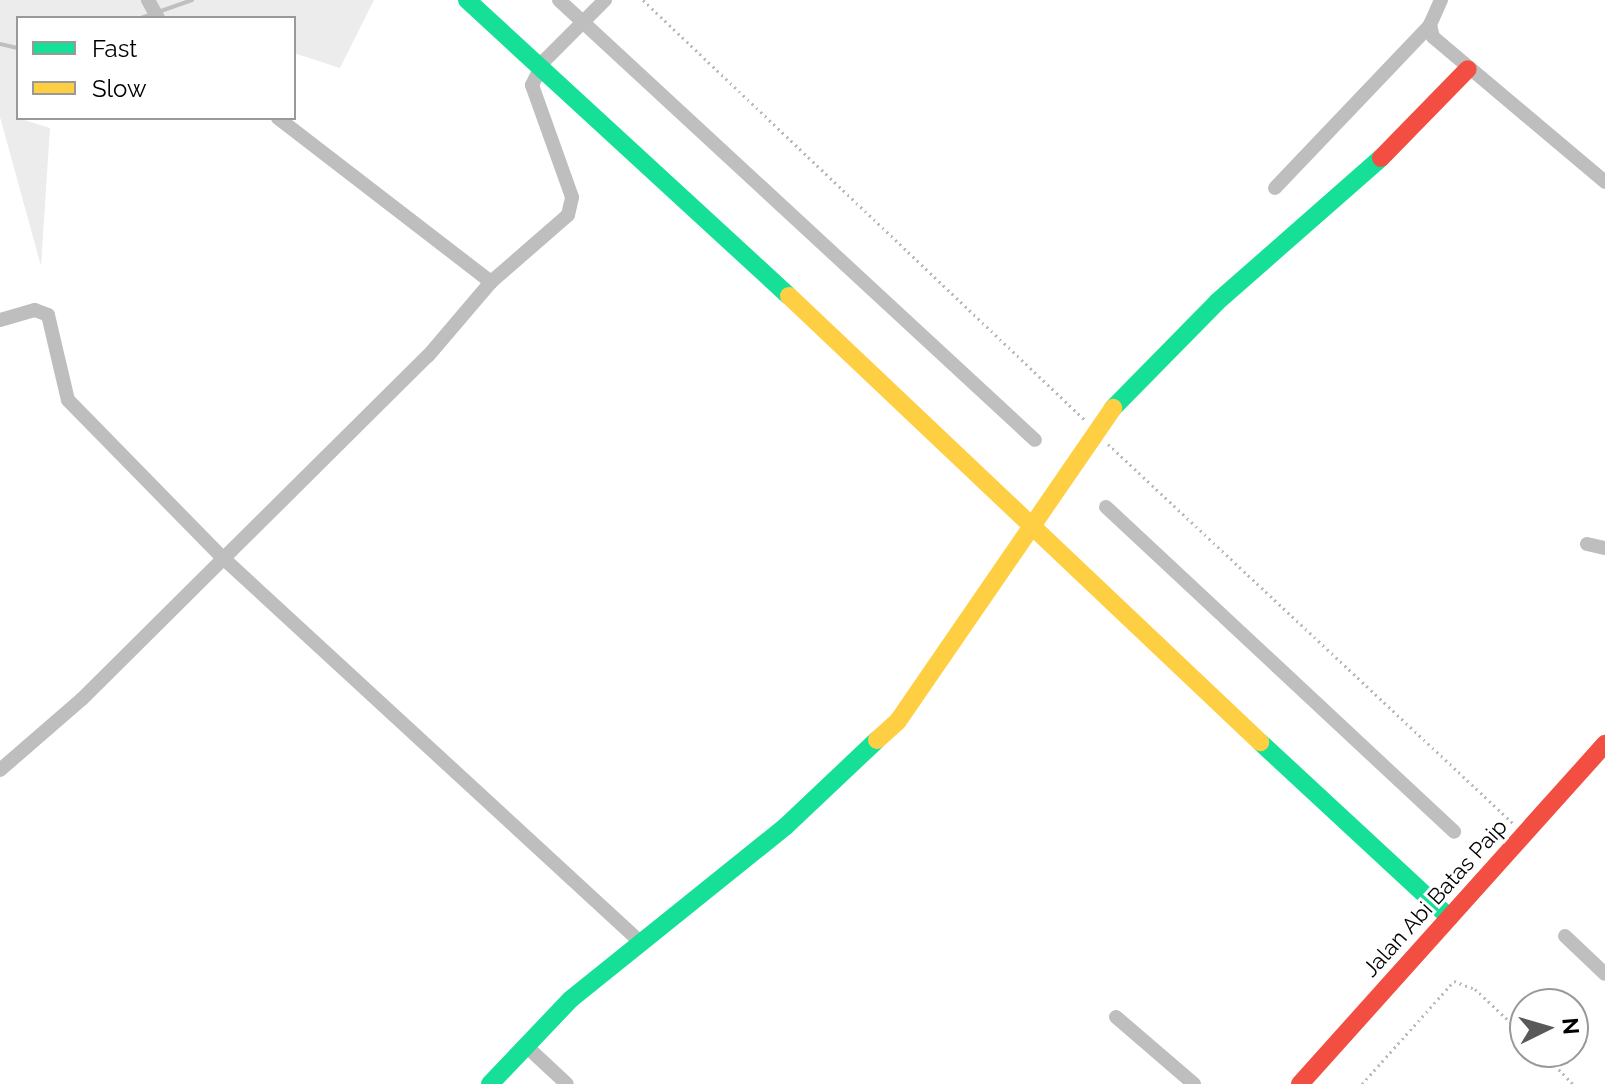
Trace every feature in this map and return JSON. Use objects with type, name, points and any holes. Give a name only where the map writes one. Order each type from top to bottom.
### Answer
[{"type":"street","points":[[467,0],[646,157],[1029,529],[1453,914]]},
{"type":"street","points":[[0,770],[82,699],[428,356],[491,282],[571,206],[534,95],[541,66],[605,0]]},
{"type":"street","points":[[1275,188],[1430,25],[1441,0]]},
{"type":"street","points":[[1430,25],[1468,69],[1605,182]]},
{"type":"street","points":[[490,1084],[525,1045],[638,940],[786,826],[898,721],[1096,431],[1157,357],[1342,198],[1468,69]]},
{"type":"street","points":[[281,120],[491,282]]},
{"type":"street","points":[[0,320],[35,310],[48,315],[68,400],[222,557],[638,940]]},
{"type":"street","points":[[1587,544],[1605,548]]},
{"type":"street","name":"Jalan Abi Batas Paip","points":[[1300,1084],[1603,749]]},
{"type":"street","points":[[1116,1017],[1194,1084]]},
{"type":"street","points":[[525,1045],[567,1084]]},
{"type":"path","points":[[643,0],[1521,839]]},
{"type":"path","points":[[1362,1084],[1454,981],[1475,989],[1509,1021]]},
{"type":"path","points":[[1558,1068],[1573,1084]]},
{"type":"shaded area","points":[[0,0],[374,0],[340,68],[296,54],[296,16],[16,16],[16,120],[50,128],[41,266],[0,117]]},
{"type":"waterway","points":[[147,16],[192,0]]},
{"type":"waterway","points":[[559,0],[1035,440]]},
{"type":"waterway","points":[[0,44],[16,48]]},
{"type":"waterway","points":[[1106,507],[1454,832]]},
{"type":"waterway","points":[[1565,936],[1605,974]]},
{"type":"traffic: fast","points":[[467,0],[789,296]]},
{"type":"traffic: fast","points":[[1113,408],[1217,302],[1381,158]]},
{"type":"traffic: fast","points":[[490,1084],[571,999],[786,826],[877,740]]},
{"type":"traffic: fast","points":[[1260,742],[1449,917]]},
{"type":"traffic: slow","points":[[789,296],[1260,742]]},
{"type":"traffic: slow","points":[[877,740],[898,721],[1113,408]]},
{"type":"traffic: jam","points":[[1381,158],[1468,69]]},
{"type":"traffic: jam","points":[[1300,1084],[1605,744]]}]
